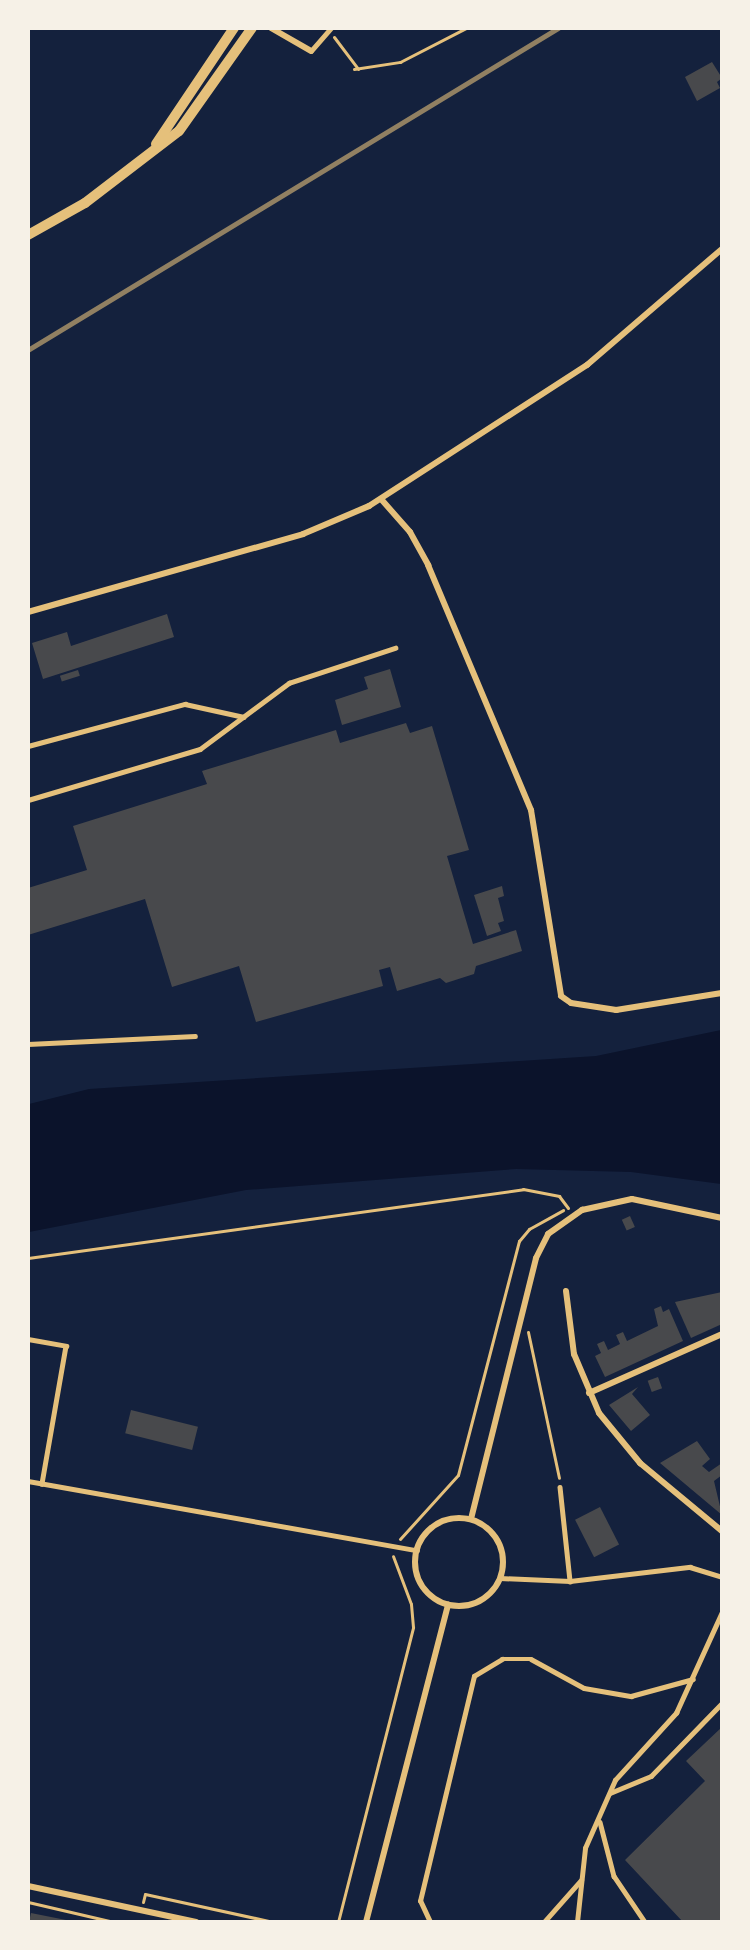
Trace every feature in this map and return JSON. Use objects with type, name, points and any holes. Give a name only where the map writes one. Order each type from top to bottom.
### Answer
[{"type":"street","points":[[145,158],[234,28]]},
{"type":"street","points":[[28,235],[85,203],[145,158],[195,115],[252,28]]},
{"type":"street","points":[[271,28],[311,51]]},
{"type":"street","points":[[28,612],[303,534],[381,499],[579,370],[722,249]]},
{"type":"street","points":[[381,499],[410,532],[428,565],[531,810],[561,996],[572,1003],[616,1010],[722,993]]},
{"type":"street","points":[[471,1519],[521,1317],[543,1240],[573,1214],[602,1203],[642,1198],[722,1218]]},
{"type":"street","points":[[566,1291],[572,1342],[589,1393],[631,1454],[722,1532]]},
{"type":"street","points":[[589,1393],[722,1334]]},
{"type":"street","points":[[471,1519],[499,1542],[500,1578],[481,1600],[448,1604],[423,1586],[417,1550],[435,1525],[471,1519]]},
{"type":"street","points":[[366,1922],[448,1604]]},
{"type":"street","points":[[28,1886],[196,1922]]},
{"type":"lane","points":[[311,51],[329,31]]},
{"type":"lane","points":[[28,800],[200,749],[296,680],[395,648]]},
{"type":"lane","points":[[28,747],[185,704],[244,717]]},
{"type":"lane","points":[[28,1044],[195,1036]]},
{"type":"lane","points":[[28,1339],[66,1346],[42,1484]]},
{"type":"lane","points":[[28,1481],[417,1550]]},
{"type":"lane","points":[[560,1487],[570,1581]]},
{"type":"lane","points":[[500,1578],[570,1581],[690,1568],[722,1577]]},
{"type":"lane","points":[[577,1922],[585,1848],[600,1822],[615,1780],[676,1713],[722,1612]]},
{"type":"lane","points":[[430,1922],[420,1901],[474,1676],[502,1659],[531,1659],[584,1688],[631,1696],[693,1679]]},
{"type":"lane","points":[[610,1793],[651,1776],[722,1703]]},
{"type":"lane","points":[[600,1822],[614,1876],[645,1922]]},
{"type":"lane","points":[[544,1922],[581,1880]]},
{"type":"path","points":[[329,31],[356,69],[408,59],[466,28]]},
{"type":"path","points":[[28,1258],[523,1189],[559,1196],[573,1214]]},
{"type":"path","points":[[338,1922],[413,1627],[406,1586],[392,1561],[396,1546],[458,1475],[519,1241],[558,1208],[573,1214]]},
{"type":"path","points":[[521,1317],[533,1342],[560,1487]]},
{"type":"path","points":[[141,1909],[145,1894],[273,1922]]},
{"type":"path","points":[[28,1902],[114,1922]]},
{"type":"water","points":[[721,1030],[721,1184],[631,1172],[516,1169],[246,1190],[29,1232],[29,1104],[89,1089],[596,1056]]},
{"type":"building","points":[[712,62],[722,78],[717,82],[720,88],[697,101],[685,77]]},
{"type":"building","points":[[167,614],[174,637],[43,679],[32,643],[67,632],[71,646]]},
{"type":"building","points":[[390,669],[401,707],[342,725],[335,700],[368,689],[364,677]]},
{"type":"building","points":[[78,670],[80,676],[62,682],[60,676]]},
{"type":"building","points":[[406,723],[410,733],[432,726],[469,850],[447,856],[473,944],[516,930],[522,951],[476,966],[474,974],[446,983],[440,978],[397,991],[390,967],[379,970],[383,986],[256,1022],[239,966],[172,987],[145,899],[28,935],[28,888],[87,870],[73,826],[207,784],[202,771],[336,730],[340,743]]},
{"type":"building","points":[[502,886],[504,896],[498,898],[504,921],[498,923],[501,931],[487,936],[474,895]]},
{"type":"building","points":[[630,1216],[635,1227],[627,1231],[622,1220]]},
{"type":"building","points":[[722,1292],[722,1324],[691,1338],[675,1302]]},
{"type":"building","points":[[661,1306],[663,1312],[669,1309],[683,1341],[605,1377],[595,1356],[601,1353],[597,1344],[604,1341],[608,1350],[620,1344],[616,1335],[623,1332],[627,1341],[658,1326],[654,1309]]},
{"type":"building","points":[[658,1377],[662,1388],[652,1392],[648,1381]]},
{"type":"building","points":[[638,1387],[632,1394],[650,1415],[631,1431],[609,1405]]},
{"type":"building","points":[[131,1410],[198,1427],[192,1450],[125,1433]]},
{"type":"building","points":[[697,1441],[710,1459],[702,1466],[709,1472],[722,1463],[722,1475],[714,1481],[722,1515],[660,1463]]},
{"type":"building","points":[[600,1507],[619,1544],[594,1557],[575,1520]]},
{"type":"building","points":[[722,1727],[722,1922],[683,1922],[625,1860],[705,1781],[686,1761]]},
{"type":"building","points":[[31,1913],[66,1920],[66,1922],[29,1922]]},
{"type":"railway","points":[[28,350],[558,28]]}]
